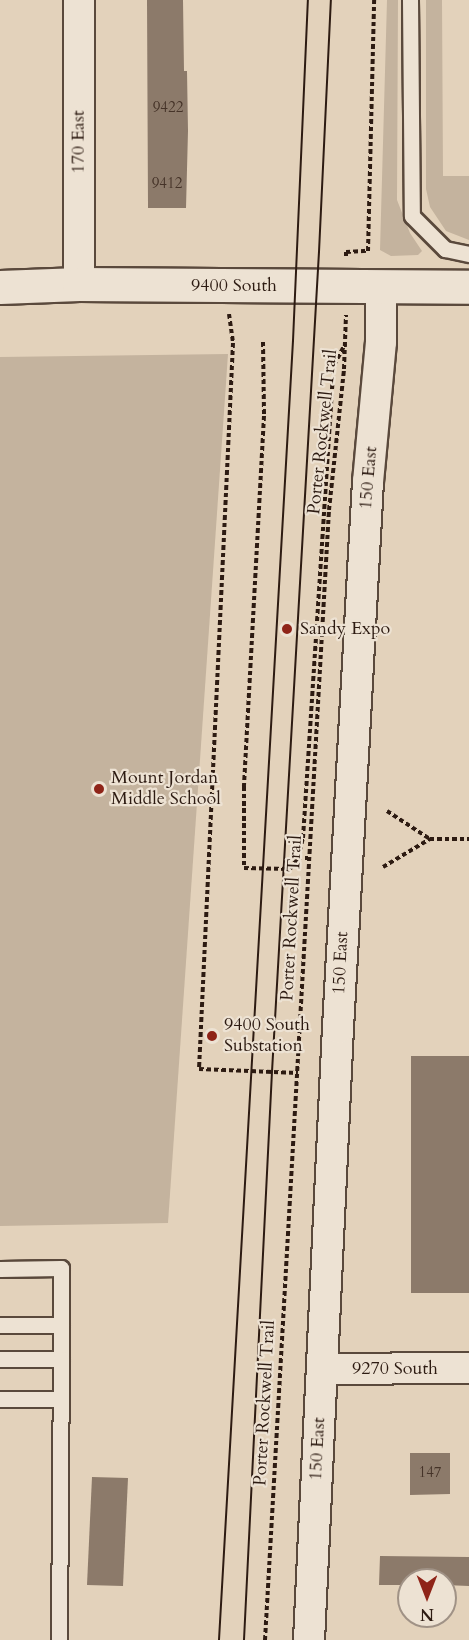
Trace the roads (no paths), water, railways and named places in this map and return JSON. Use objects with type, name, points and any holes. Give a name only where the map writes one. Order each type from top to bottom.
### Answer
[{"type":"street","name":"170 East","points":[[79,0],[79,284]]},
{"type":"street","name":"9400 South","points":[[0,287],[79,284],[469,287]]},
{"type":"street","name":"150 East","points":[[309,1640],[358,652],[368,482],[381,342],[381,288]]},
{"type":"street","name":"9270 South","points":[[322,1369],[469,1368]]},
{"type":"lane","points":[[410,0],[412,216],[445,249],[469,254]]},
{"type":"lane","points":[[0,1269],[61,1268],[59,1640]]},
{"type":"lane","points":[[0,1325],[61,1325]]},
{"type":"lane","points":[[0,1359],[61,1359]]},
{"type":"lane","points":[[0,1399],[60,1399]]},
{"type":"tram line","points":[[219,1640],[293,341],[308,0]]},
{"type":"tram line","points":[[244,1640],[272,1072],[319,252],[331,0]]},
{"type":"place","name":"Sandy Expo","points":[[287,629]]},
{"type":"place","name":"Mount Jordan Middle School","points":[[99,789]]},
{"type":"place","name":"9400 South Substation","points":[[212,1036]]}]
